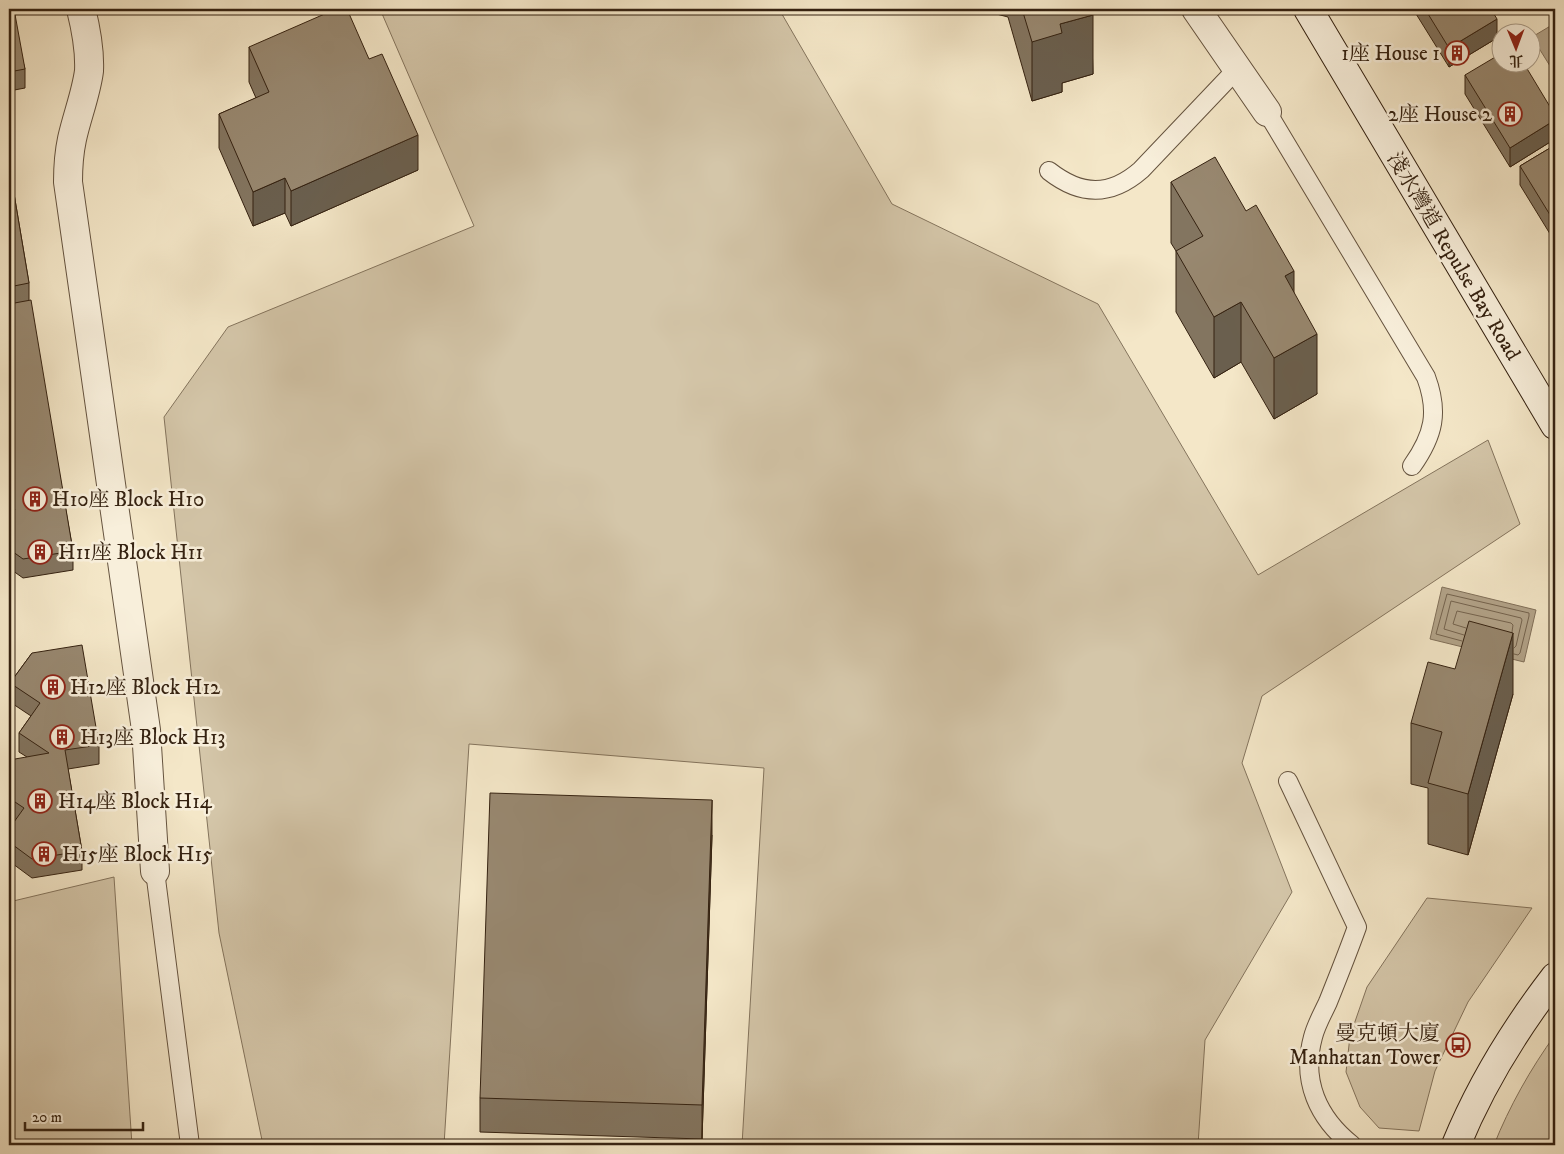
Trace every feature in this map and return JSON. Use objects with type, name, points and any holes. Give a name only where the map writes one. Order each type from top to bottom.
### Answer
[{"type":"street","points":[[82,9],[86,28],[89,70],[85,94],[68,159],[68,182],[146,730],[155,871]]},
{"type":"street","points":[[1196,9],[1267,112]]},
{"type":"street","name":"淺水灣道 Repulse Bay Road","points":[[1308,9],[1555,425]]},
{"type":"street","points":[[1456,1145],[1479,1095],[1503,1052],[1555,977]]},
{"type":"lane","points":[[1049,171],[1063,182],[1080,189],[1098,190],[1114,187],[1129,181],[1237,69]]},
{"type":"lane","points":[[1267,112],[1426,377],[1432,394],[1434,412],[1431,432],[1423,450],[1412,466]]},
{"type":"lane","points":[[1288,781],[1357,927],[1313,1036],[1310,1058],[1310,1080],[1316,1102],[1326,1120],[1339,1135],[1352,1145]]},
{"type":"lane","points":[[155,871],[190,1145]]},
{"type":"shaded area","points":[[380,9],[779,9],[892,204],[1098,304],[1258,575],[1488,440],[1520,524],[1262,696],[1242,763],[1292,892],[1205,1040],[1198,1145],[742,1145],[764,768],[469,744],[444,1145],[263,1145],[219,933],[164,417],[228,327],[474,226]]},
{"type":"shaded area","points":[[114,877],[132,1145],[9,1145],[9,902]]},
{"type":"shaded area","points":[[1427,898],[1532,908],[1468,1002],[1435,1071],[1419,1131],[1379,1128],[1360,1107],[1346,1072],[1350,1036],[1367,987]]},
{"type":"shaded area","points":[[1555,1035],[1555,1145],[1494,1145],[1506,1116],[1521,1088]]},
{"type":"water","points":[[1552,25],[1555,31],[1555,74],[1542,53],[1542,31]]},
{"type":"water","points":[[1442,587],[1536,610],[1524,662],[1430,639]]},
{"type":"building","points":[[9,9],[14,9],[25,69],[9,72]]},
{"type":"building","points":[[336,9],[347,9],[369,59],[382,54],[418,135],[291,191],[285,178],[253,192],[219,114],[269,92],[249,47]]},
{"type":"building","points":[[1022,9],[1091,9],[1093,15],[1060,24],[1062,33],[1032,42]]},
{"type":"building","points":[[1425,9],[1491,9],[1497,19],[1449,48]]},
{"type":"building","name":"2座 House 2","points":[[1492,59],[1492,72],[1529,72],[1555,115],[1555,120],[1510,148],[1465,75]]},
{"type":"building","points":[[1555,145],[1555,223],[1520,166]]},
{"type":"building","points":[[1215,157],[1246,211],[1256,205],[1294,271],[1285,276],[1317,334],[1274,358],[1241,302],[1214,317],[1176,251],[1203,236],[1171,182]]},
{"type":"building","points":[[9,164],[29,283],[9,287]]},
{"type":"building","points":[[31,300],[73,551],[23,559],[9,549],[9,518],[15,509],[9,505],[9,304]]},
{"type":"building","points":[[1469,621],[1513,633],[1468,794],[1428,783],[1442,732],[1411,723],[1428,662],[1455,669]]},
{"type":"building","points":[[82,645],[99,745],[65,750],[82,851],[32,859],[9,842],[9,829],[24,808],[9,798],[9,767],[15,759],[49,753],[19,733],[40,703],[10,683],[32,653]]},
{"type":"building","points":[[490,793],[712,800],[702,1105],[480,1098]]},
{"type":"place","name":"1座 House 1","points":[[1457,53]]},
{"type":"place","name":"2座 House 2","points":[[1510,114]]},
{"type":"place","name":"H10座 Block H10","points":[[35,499]]},
{"type":"place","name":"H11座 Block H11","points":[[40,552]]},
{"type":"place","name":"H12座 Block H12","points":[[53,687]]},
{"type":"place","name":"H13座 Block H13","points":[[62,737]]},
{"type":"place","name":"H14座 Block H14","points":[[40,801]]},
{"type":"place","name":"H15座 Block H15","points":[[44,854]]},
{"type":"place","name":"曼克頓大廈 Manhattan Tower","points":[[1458,1045]]}]
